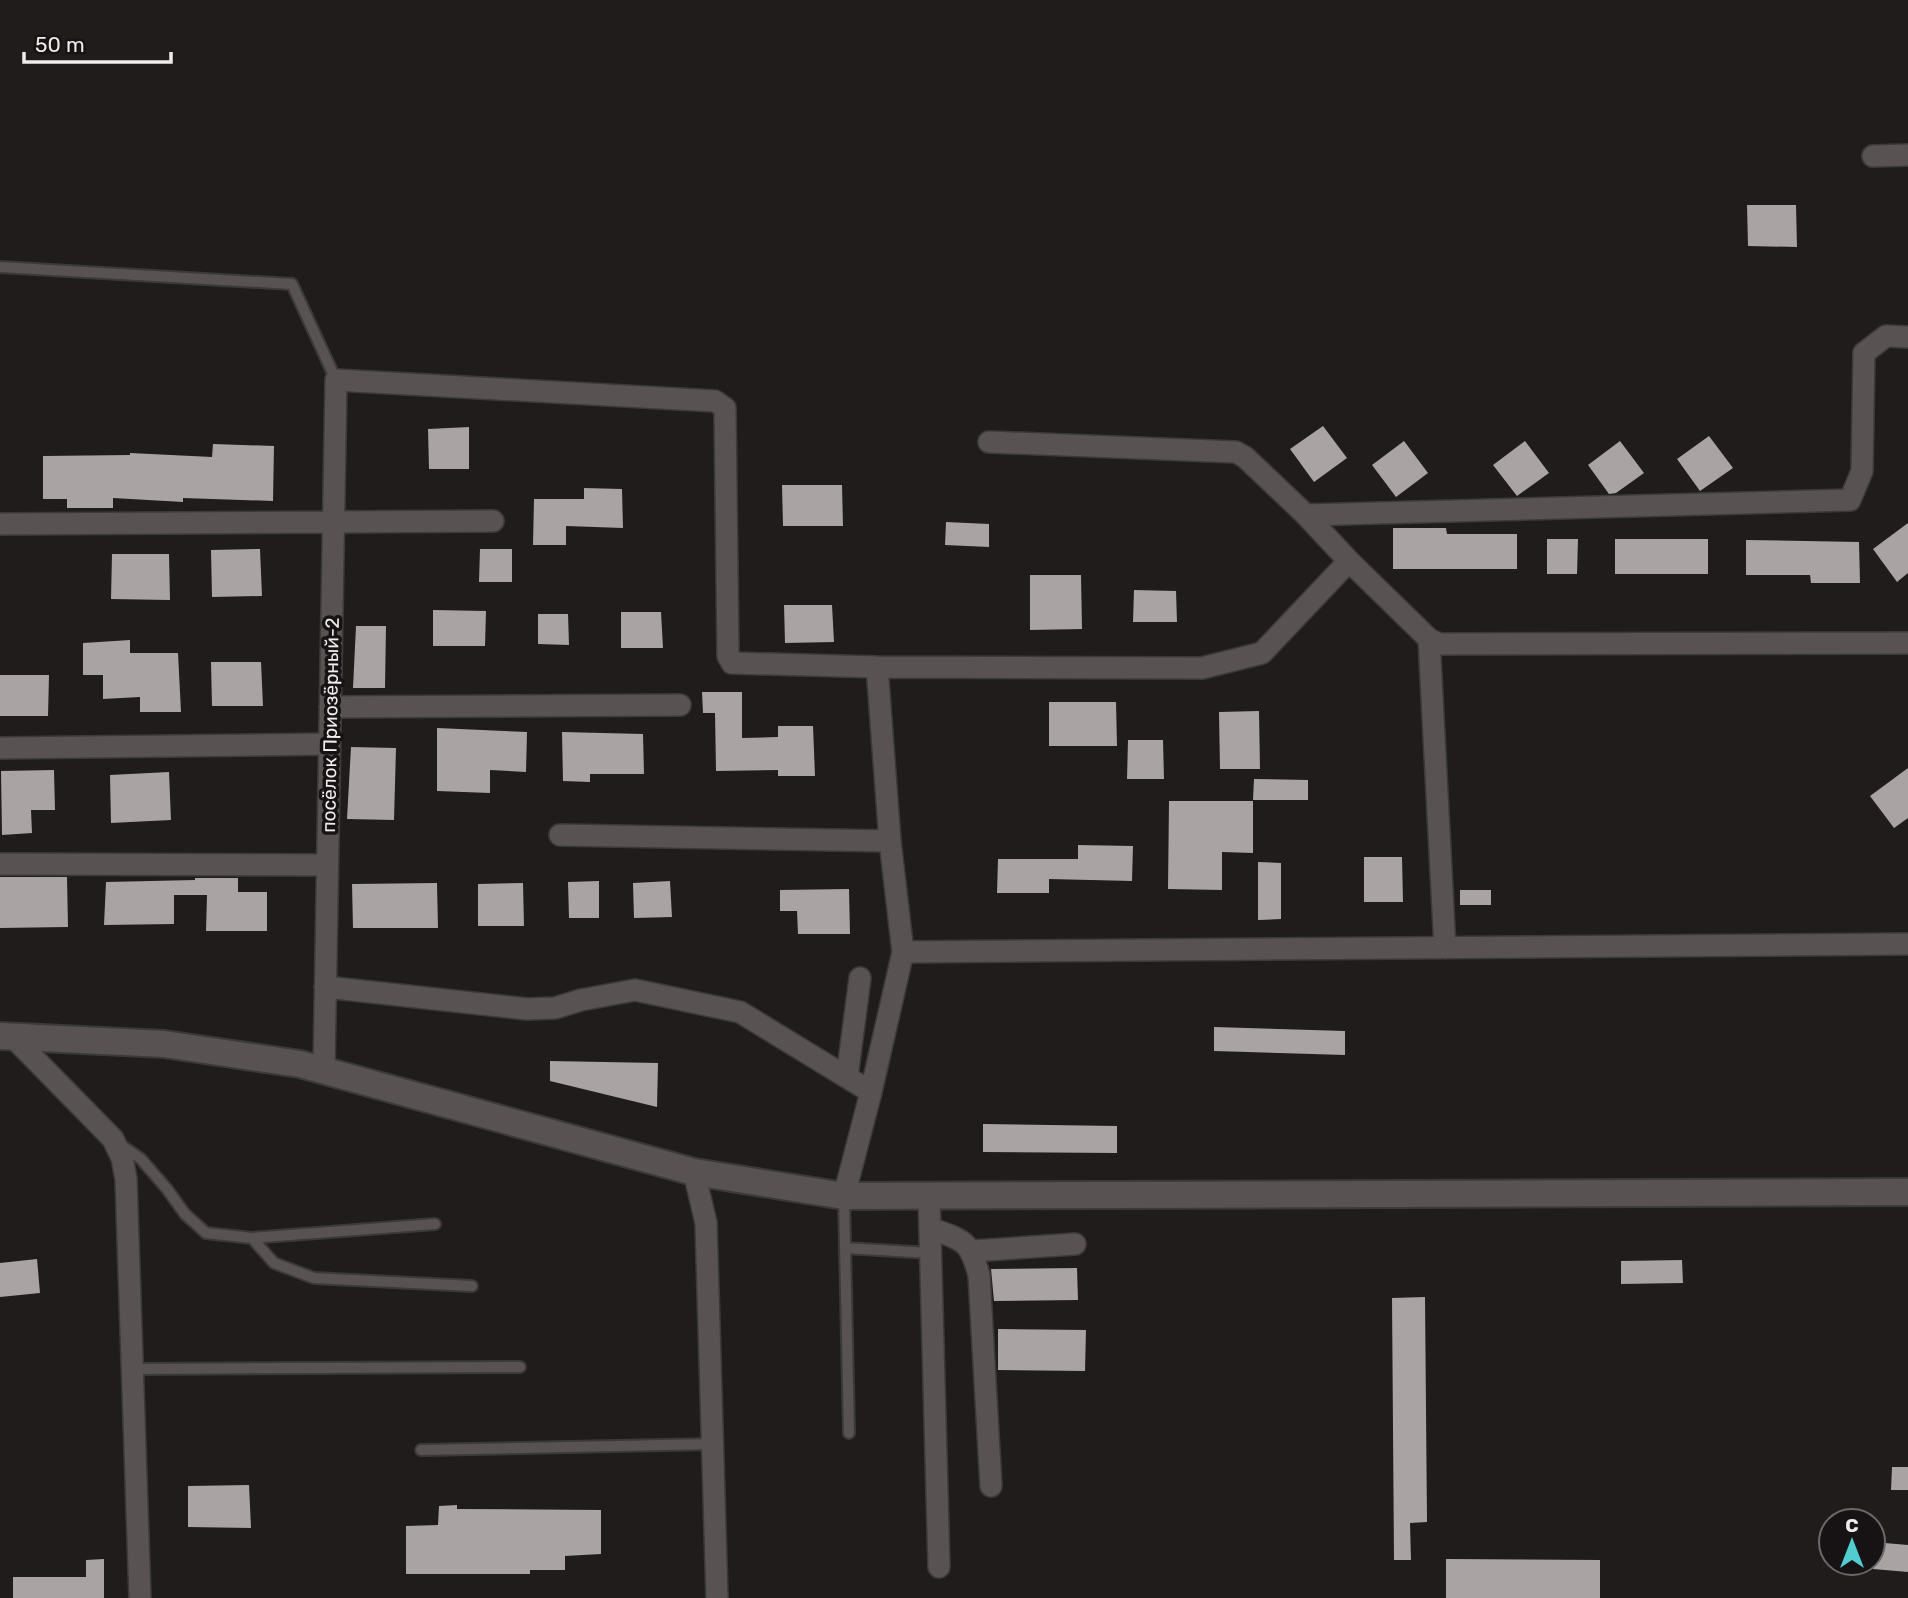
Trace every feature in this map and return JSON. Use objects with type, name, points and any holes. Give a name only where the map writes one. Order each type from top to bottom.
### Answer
[{"type":"street","points":[[1873,156],[1908,155]]},
{"type":"street","points":[[1306,515],[1850,500],[1862,471],[1864,353],[1886,336],[1908,337]]},
{"type":"street","points":[[335,380],[715,401],[725,408],[728,656],[732,663],[877,667],[1202,668],[1262,653],[1349,561]]},
{"type":"street","name":"посёлок Приозёрный-2","points":[[324,1070],[335,380]]},
{"type":"street","points":[[989,442],[1236,452],[1245,457],[1306,515],[1429,639],[1439,644],[1908,643]]},
{"type":"street","points":[[0,524],[493,521]]},
{"type":"street","points":[[1429,639],[1444,948]]},
{"type":"street","points":[[844,1196],[903,952],[890,841],[877,667]]},
{"type":"street","points":[[330,707],[680,705]]},
{"type":"street","points":[[0,748],[329,744]]},
{"type":"street","points":[[560,835],[890,841]]},
{"type":"street","points":[[0,864],[327,865]]},
{"type":"street","points":[[903,952],[1908,944]]},
{"type":"street","points":[[847,1077],[860,978]]},
{"type":"street","points":[[325,987],[527,1009],[555,1008],[635,990],[740,1012],[871,1092]]},
{"type":"street","points":[[6,1036],[164,1044],[300,1064],[694,1172],[844,1196],[1908,1192]]},
{"type":"street","points":[[6,1036],[113,1139],[122,1158],[127,1179],[140,1598]]},
{"type":"street","points":[[694,1172],[706,1223],[717,1598]]},
{"type":"street","points":[[929,1196],[939,1567]]},
{"type":"street","points":[[930,1228],[961,1240],[973,1251],[979,1275],[992,1486]]},
{"type":"street","points":[[973,1251],[1075,1244]]},
{"type":"lane","points":[[0,267],[292,284],[335,380]]},
{"type":"lane","points":[[113,1139],[141,1159],[185,1214],[206,1233],[252,1238],[435,1224]]},
{"type":"lane","points":[[844,1196],[849,1433]]},
{"type":"lane","points":[[252,1238],[274,1262],[314,1278],[472,1286]]},
{"type":"lane","points":[[845,1248],[931,1253]]},
{"type":"lane","points":[[132,1369],[520,1367]]},
{"type":"lane","points":[[421,1451],[712,1444]]},
{"type":"building","points":[[1747,205],[1796,205],[1797,247],[1748,246]]},
{"type":"building","points":[[1323,426],[1347,458],[1314,482],[1290,449]]},
{"type":"building","points":[[469,427],[469,469],[429,469],[428,429]]},
{"type":"building","points":[[1709,436],[1733,468],[1700,491],[1677,459]]},
{"type":"building","points":[[1404,441],[1428,473],[1396,497],[1372,465]]},
{"type":"building","points":[[1525,441],[1549,473],[1517,496],[1493,465]]},
{"type":"building","points":[[1620,441],[1644,473],[1616,493],[1609,494],[1588,465]]},
{"type":"building","points":[[213,444],[274,446],[273,501],[183,498],[183,502],[113,498],[113,508],[67,508],[67,499],[43,499],[43,456],[130,453],[212,457]]},
{"type":"building","points":[[782,485],[842,485],[843,526],[783,526]]},
{"type":"building","points":[[584,488],[622,489],[623,528],[566,526],[566,545],[533,545],[534,499],[584,499]]},
{"type":"building","points":[[946,522],[989,524],[989,547],[945,545]]},
{"type":"building","points":[[1908,523],[1908,573],[1897,582],[1873,549]]},
{"type":"building","points":[[1393,528],[1446,528],[1447,534],[1517,534],[1517,569],[1393,569]]},
{"type":"building","points":[[1547,539],[1578,539],[1577,574],[1547,574]]},
{"type":"building","points":[[1615,539],[1708,539],[1708,574],[1615,574]]},
{"type":"building","points":[[1746,540],[1859,542],[1860,583],[1811,583],[1810,575],[1746,575]]},
{"type":"building","points":[[260,549],[262,596],[212,597],[211,550]]},
{"type":"building","points":[[480,549],[512,549],[512,582],[479,582]]},
{"type":"building","points":[[112,554],[169,554],[170,600],[111,599]]},
{"type":"building","points":[[1030,575],[1081,575],[1082,629],[1030,630]]},
{"type":"building","points":[[1134,590],[1176,591],[1177,622],[1133,622]]},
{"type":"building","points":[[784,605],[832,605],[834,642],[785,643]]},
{"type":"building","points":[[433,610],[486,611],[485,646],[433,646]]},
{"type":"building","points":[[621,612],[661,612],[663,648],[621,648]]},
{"type":"building","points":[[538,614],[568,614],[569,645],[538,644]]},
{"type":"building","points":[[356,626],[386,626],[385,688],[353,688]]},
{"type":"building","points":[[130,640],[130,653],[178,653],[181,712],[140,712],[140,697],[103,699],[103,675],[83,675],[83,643]]},
{"type":"building","points":[[211,662],[261,662],[263,706],[212,706]]},
{"type":"building","points":[[0,675],[49,675],[48,716],[0,716]]},
{"type":"building","points":[[702,692],[742,692],[742,738],[778,737],[778,726],[813,726],[815,776],[778,776],[778,770],[716,771],[715,713],[703,713]]},
{"type":"building","points":[[1049,702],[1116,702],[1117,746],[1049,746]]},
{"type":"building","points":[[1259,711],[1260,769],[1220,769],[1219,712]]},
{"type":"building","points":[[437,728],[527,732],[526,772],[490,770],[490,793],[437,791]]},
{"type":"building","points":[[562,732],[643,734],[644,774],[590,774],[590,782],[563,781]]},
{"type":"building","points":[[1128,740],[1163,740],[1164,779],[1127,779]]},
{"type":"building","points":[[351,747],[396,748],[394,820],[347,819]]},
{"type":"building","points":[[1908,768],[1908,818],[1894,828],[1870,796]]},
{"type":"building","points":[[54,770],[55,810],[31,810],[32,833],[2,835],[1,771]]},
{"type":"building","points":[[169,772],[171,820],[111,823],[110,775]]},
{"type":"building","points":[[1254,779],[1308,780],[1308,800],[1253,800]]},
{"type":"building","points":[[1169,801],[1253,801],[1253,853],[1222,852],[1222,890],[1168,889]]},
{"type":"building","points":[[1078,845],[1133,846],[1132,881],[1049,879],[1049,893],[997,893],[998,859],[1078,859]]},
{"type":"building","points":[[1364,857],[1402,857],[1403,902],[1364,902]]},
{"type":"building","points":[[1258,862],[1281,863],[1281,919],[1258,920]]},
{"type":"building","points":[[0,877],[67,877],[68,927],[0,928]]},
{"type":"building","points":[[238,878],[238,892],[267,892],[267,931],[206,931],[207,895],[174,895],[174,924],[104,925],[106,882]]},
{"type":"building","points":[[599,881],[599,918],[569,918],[568,882]]},
{"type":"building","points":[[670,881],[672,917],[634,918],[633,883]]},
{"type":"building","points":[[437,883],[438,928],[353,928],[352,884]]},
{"type":"building","points":[[523,883],[524,926],[478,926],[478,884]]},
{"type":"building","points":[[849,889],[850,934],[798,934],[797,911],[780,911],[780,890]]},
{"type":"building","points":[[1460,890],[1491,890],[1491,905],[1460,905]]},
{"type":"building","points":[[1214,1027],[1345,1031],[1345,1055],[1214,1051]]},
{"type":"building","points":[[550,1061],[658,1063],[657,1107],[550,1081]]},
{"type":"building","points":[[983,1124],[1117,1126],[1117,1153],[983,1152]]},
{"type":"building","points":[[37,1259],[40,1293],[0,1297],[0,1263]]},
{"type":"building","points":[[1682,1260],[1683,1283],[1621,1284],[1621,1261]]},
{"type":"building","points":[[1077,1268],[1078,1300],[994,1301],[991,1269]]},
{"type":"building","points":[[1425,1297],[1427,1522],[1410,1523],[1411,1560],[1394,1560],[1392,1298]]},
{"type":"building","points":[[998,1329],[1086,1330],[1085,1371],[998,1370]]},
{"type":"building","points":[[1892,1467],[1908,1467],[1908,1490],[1891,1490]]},
{"type":"building","points":[[249,1485],[251,1528],[188,1527],[188,1486]]},
{"type":"building","points":[[457,1505],[457,1509],[601,1510],[601,1554],[565,1556],[565,1570],[530,1570],[530,1574],[406,1574],[406,1526],[438,1525],[439,1506]]},
{"type":"building","points":[[1887,1543],[1908,1545],[1908,1572],[1887,1570]]},
{"type":"building","points":[[104,1559],[104,1598],[13,1598],[13,1577],[86,1577],[86,1560]]},
{"type":"building","points":[[1446,1559],[1600,1560],[1600,1598],[1446,1598]]}]
